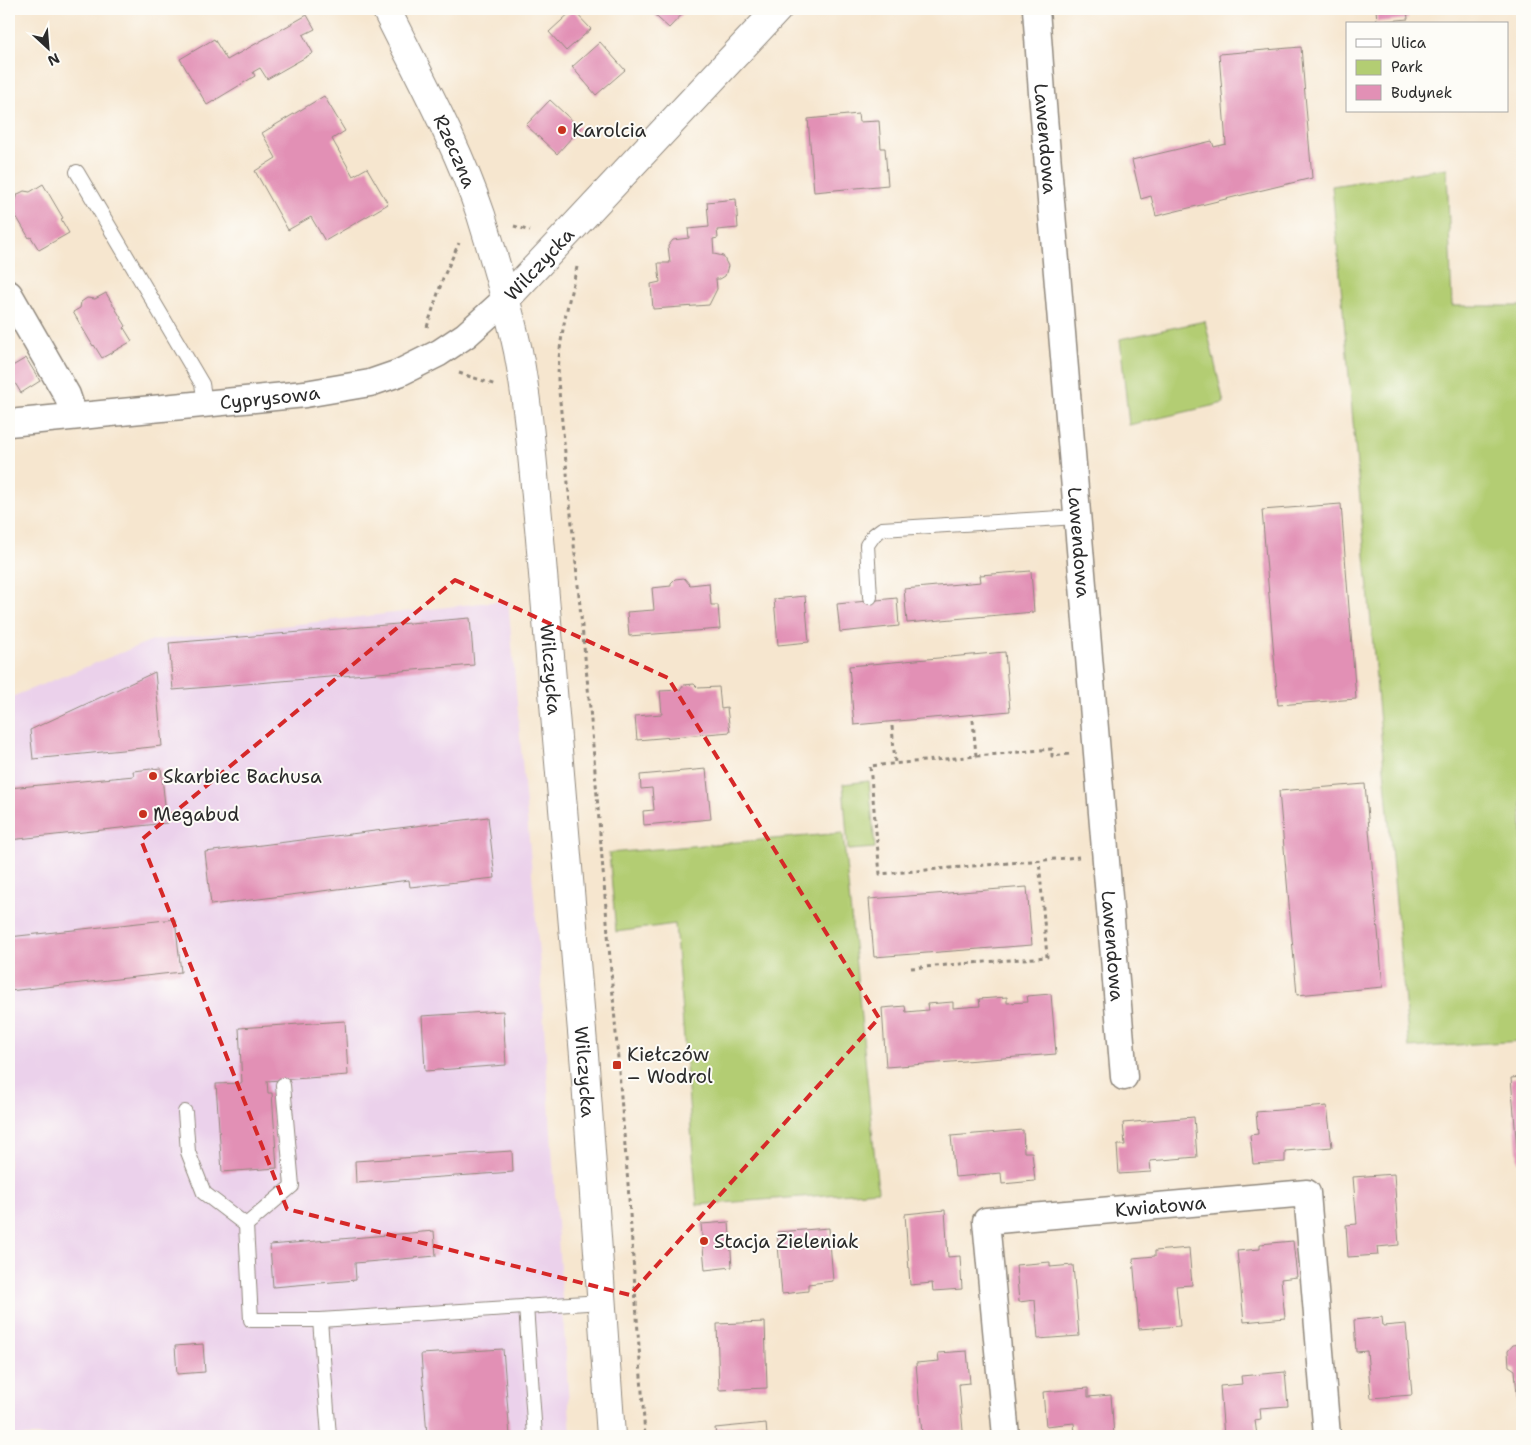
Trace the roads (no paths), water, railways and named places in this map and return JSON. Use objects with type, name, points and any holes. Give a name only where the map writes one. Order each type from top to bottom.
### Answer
[{"type":"street","name":"Rzeczna","points":[[386,9],[456,152],[480,214],[506,299]]},
{"type":"street","name":"Wilczycka","points":[[611,1436],[585,1067],[539,527],[522,376],[506,299],[778,9]]},
{"type":"street","name":"Lawendowa","points":[[1036,9],[1124,1077]]},
{"type":"street","points":[[9,294],[68,395],[74,416]]},
{"type":"street","name":"Cyprysowa","points":[[9,423],[205,402],[305,394],[370,383],[386,379],[418,365],[439,353],[466,335],[506,299]]},
{"type":"street","name":"Kwiatowa","points":[[1006,1436],[986,1221],[1307,1193],[1328,1436]]},
{"type":"lane","points":[[77,172],[202,384],[205,402]]},
{"type":"lane","points":[[870,597],[868,545],[874,535],[882,529],[1077,517]]},
{"type":"lane","points":[[246,1225],[292,1186],[283,1085]]},
{"type":"lane","points":[[185,1112],[188,1152],[204,1193],[246,1225],[251,1320],[320,1320],[602,1302]]},
{"type":"lane","points":[[526,1306],[536,1436]]},
{"type":"lane","points":[[320,1320],[329,1436]]},
{"type":"place","name":"Karolcia","points":[[562,130]]},
{"type":"place","name":"Skarbiec Bachusa","points":[[153,776]]},
{"type":"place","name":"Megabud","points":[[143,814]]},
{"type":"place","name":"Kiełczów – Wodrol","points":[[617,1065]]},
{"type":"place","name":"Stacja Zieleniak","points":[[704,1241]]}]
